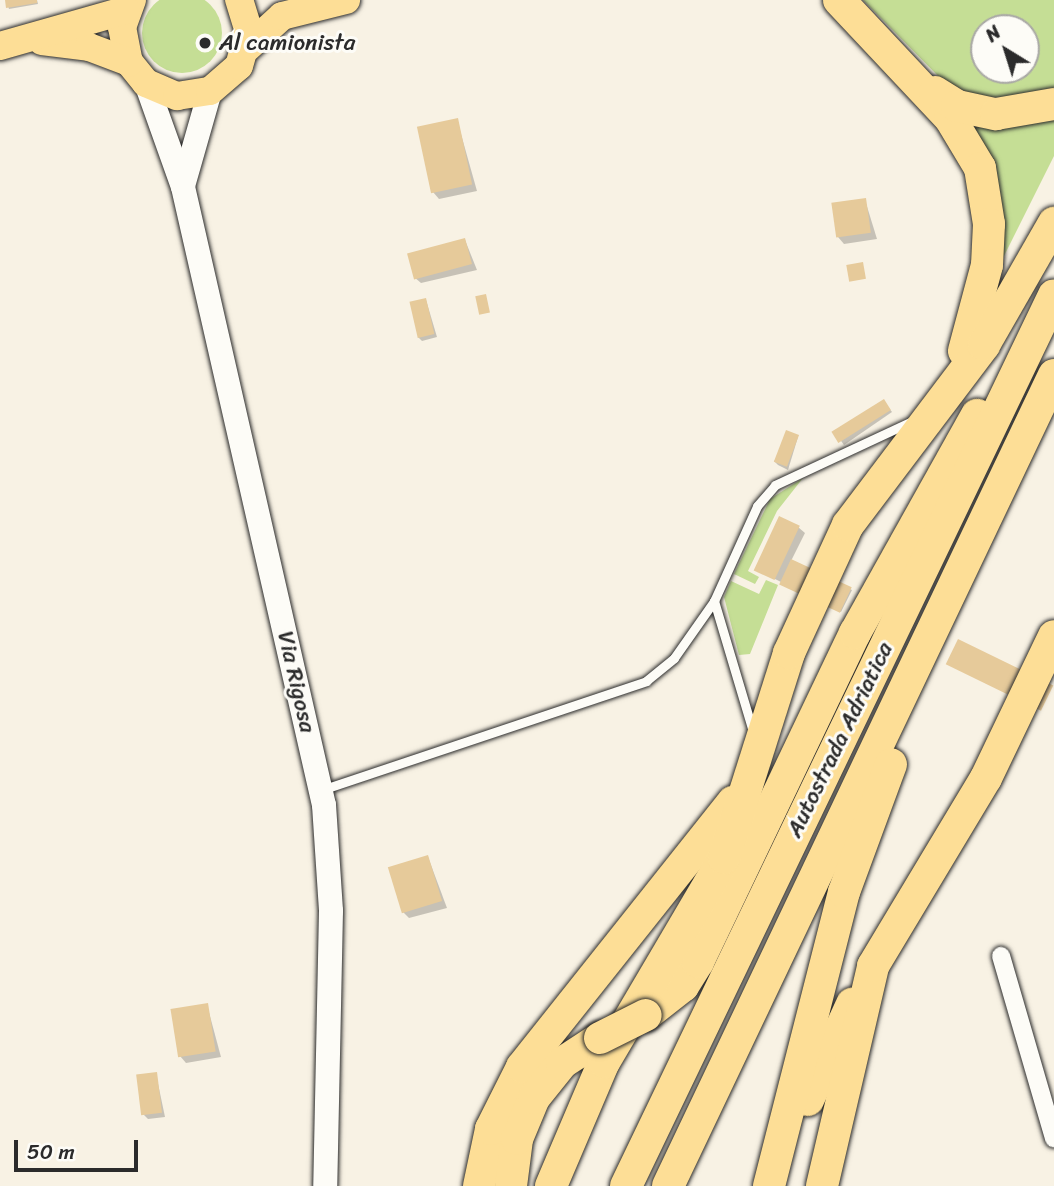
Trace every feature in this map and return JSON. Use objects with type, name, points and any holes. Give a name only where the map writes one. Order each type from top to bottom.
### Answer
[{"type":"highway","points":[[846,4],[923,85],[971,148],[989,224],[983,299],[942,400]]},
{"type":"highway","points":[[923,85],[957,106],[996,114],[1054,104]]},
{"type":"highway","points":[[551,1186],[604,1062],[724,858],[818,584],[872,487],[984,345],[1054,223]]},
{"type":"highway","points":[[511,1186],[517,1139],[534,1098],[562,1063],[600,1038],[646,1015],[683,986],[698,962],[855,633],[1054,288]]},
{"type":"highway","name":"Autostrada Adriatica","points":[[626,1186],[1054,295]]},
{"type":"highway","name":"Autostrada Adriatica","points":[[668,1186],[963,572],[1054,375]]},
{"type":"highway","points":[[769,1186],[844,892],[963,572]]},
{"type":"highway","points":[[787,1186],[817,1073],[873,966],[986,778],[1054,636]]},
{"type":"highway","points":[[479,1186],[491,1129],[522,1067],[723,818],[760,755]]},
{"type":"highway","points":[[822,1186],[873,966]]},
{"type":"main road","points":[[239,0],[247,48]]},
{"type":"main road","points":[[36,40],[89,47],[177,96],[210,91],[227,81],[247,48],[282,16],[346,0]]},
{"type":"main road","points":[[0,46],[36,40],[129,5],[123,45],[137,73]]},
{"type":"main road","name":"Via Rigosa","points":[[137,73],[183,187],[321,790],[331,911],[325,1186]]},
{"type":"main road","name":"Via Rigosa","points":[[183,187],[210,91]]},
{"type":"street","points":[[1001,956],[1054,1138]]},
{"type":"lane","points":[[321,790],[646,681],[674,658],[714,601],[764,494],[905,426],[942,400]]},
{"type":"lane","points":[[714,601],[760,755]]},
{"type":"green space","points":[[182,-7],[197,-4],[210,5],[219,18],[222,33],[219,48],[210,61],[197,70],[182,73],[167,70],[154,61],[145,48],[142,33],[145,18],[154,5],[167,-4]]},
{"type":"green space","points":[[863,0],[1054,0],[1054,89],[1033,97],[981,98],[944,82]]},
{"type":"green space","points":[[959,114],[1054,118],[1054,156],[1002,260]]},
{"type":"green space","points":[[803,478],[777,511],[748,571],[759,577],[755,584],[734,574],[770,499]]},
{"type":"green space","points":[[766,580],[778,585],[750,654],[739,655],[724,597],[731,581],[759,594]]},
{"type":"building","points":[[5,0],[37,0],[37,3],[6,8]]},
{"type":"building","points":[[458,118],[472,185],[431,193],[417,127]]},
{"type":"building","points":[[866,198],[871,233],[836,238],[831,203]]},
{"type":"building","points":[[465,238],[472,264],[414,280],[407,254]]},
{"type":"building","points":[[863,262],[866,279],[849,282],[846,265]]},
{"type":"building","points":[[486,294],[490,313],[479,315],[475,296]]},
{"type":"building","points":[[426,298],[434,334],[418,338],[409,302]]},
{"type":"building","points":[[884,399],[891,410],[838,443],[831,432]]},
{"type":"building","points":[[786,430],[799,435],[787,467],[774,462]]},
{"type":"building","points":[[779,516],[800,526],[774,580],[754,570]]},
{"type":"building","points":[[791,559],[852,587],[840,613],[779,584]]},
{"type":"building","points":[[958,639],[1053,685],[1041,711],[946,664]]},
{"type":"building","points":[[428,855],[442,901],[402,913],[388,867]]},
{"type":"building","points":[[208,1003],[216,1051],[178,1057],[170,1009]]},
{"type":"building","points":[[157,1072],[162,1113],[141,1115],[136,1075]]},
{"type":"place","name":"Al camionista","points":[[205,43]]}]
